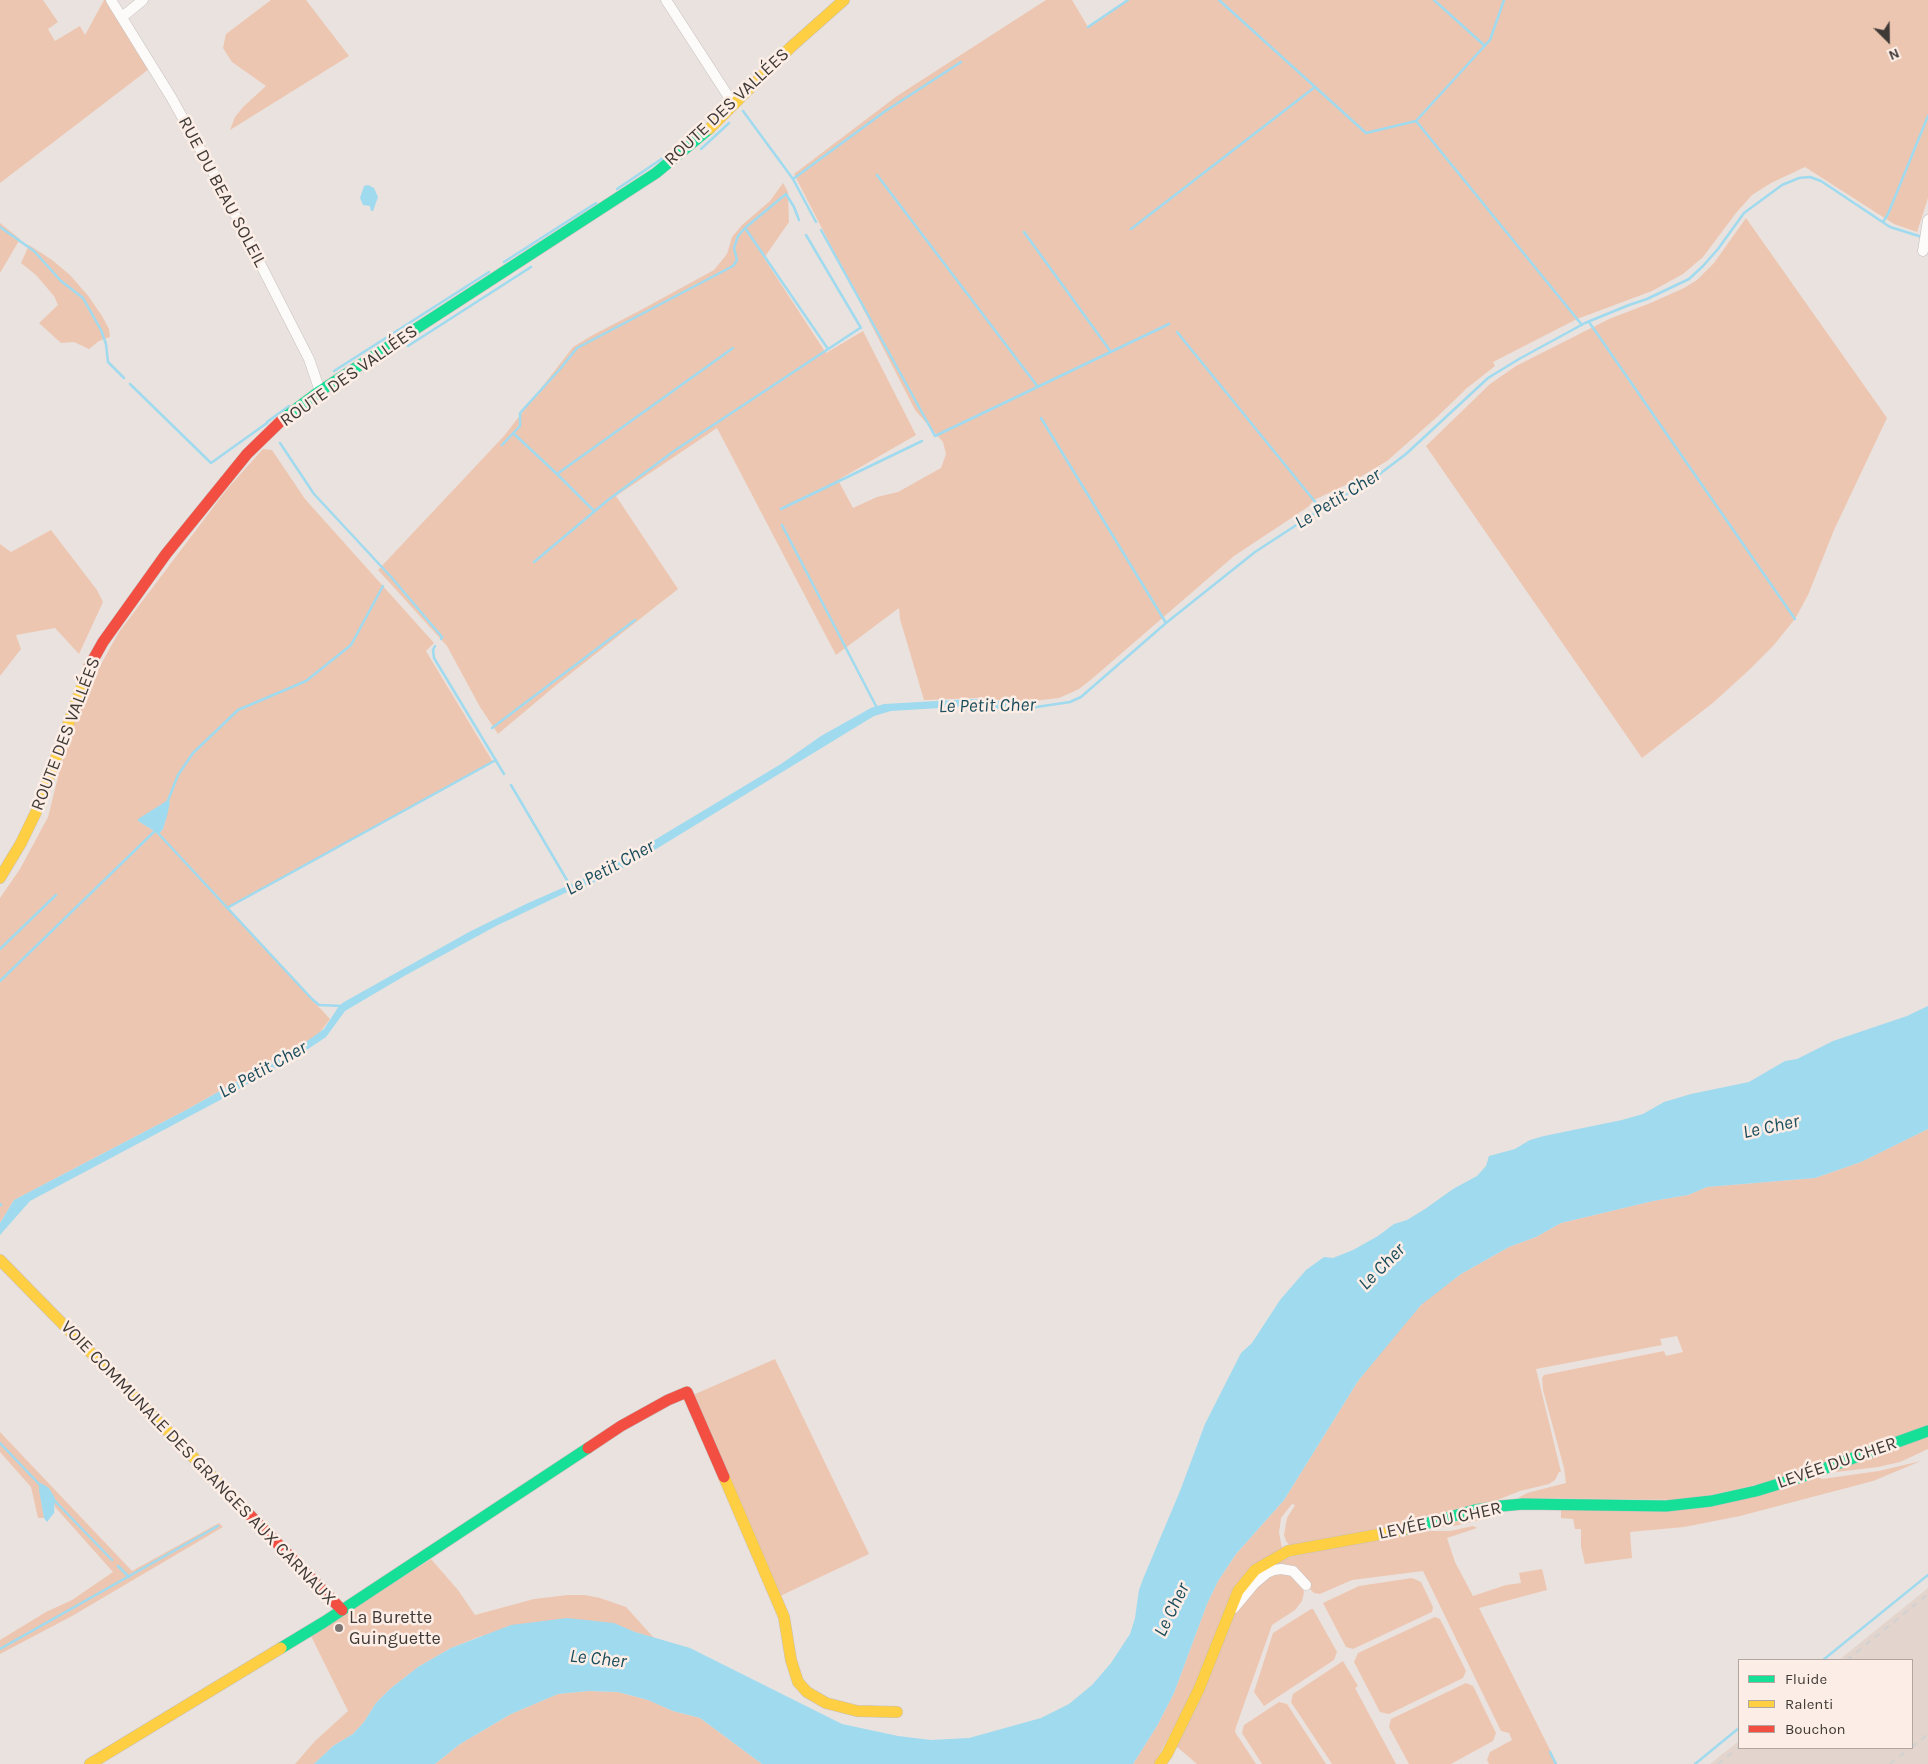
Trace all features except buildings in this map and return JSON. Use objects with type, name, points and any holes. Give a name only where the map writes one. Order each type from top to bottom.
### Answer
[{"type":"street","name":"RUE DU BEAU SOLEIL","points":[[111,0],[171,97],[219,183],[309,359],[320,391]]},
{"type":"street","points":[[122,17],[143,0]]},
{"type":"street","points":[[666,0],[734,105]]},
{"type":"street","name":"ROUTE DES VALLÉES","points":[[0,878],[31,824],[84,679],[96,654],[111,629],[166,554],[236,466],[268,433],[320,391],[656,173],[685,150],[734,105],[791,47],[844,0]]},
{"type":"street","points":[[1923,251],[1927,225]]},
{"type":"street","name":"VOIE COMMUNALE DES GRANGES AUX CARNAUX","points":[[0,1260],[342,1610],[621,1426],[668,1400],[687,1392],[777,1598],[787,1628],[791,1660],[798,1682],[813,1696],[826,1703],[856,1710],[897,1712]]},
{"type":"street","name":"LEVÉE DU CHER","points":[[1160,1764],[1167,1754],[1199,1690],[1238,1591],[1258,1574],[1268,1560],[1288,1551],[1406,1529],[1475,1510],[1501,1506],[1523,1504],[1666,1506],[1729,1498],[1798,1478],[1928,1431]]},
{"type":"street","points":[[1258,1574],[1289,1569],[1298,1574],[1306,1585]]},
{"type":"street","points":[[90,1764],[342,1610]]},
{"type":"shaded area","points":[[0,0],[43,0],[58,22],[48,29],[55,41],[80,26],[85,35],[104,0],[111,0],[153,66],[0,183]]},
{"type":"shaded area","points":[[271,0],[306,0],[349,56],[230,130],[235,117],[243,107],[266,86],[232,62],[223,48],[226,34]]},
{"type":"shaded area","points":[[1046,0],[1072,0],[1088,27],[1128,0],[1928,0],[1928,198],[1917,232],[1894,224],[1805,167],[1771,183],[1752,195],[1703,257],[1683,274],[1652,291],[1577,319],[1493,362],[1495,366],[1467,388],[1387,461],[1350,483],[1314,500],[1308,507],[1234,556],[1093,678],[1079,689],[1059,698],[1024,702],[976,698],[924,700],[900,619],[899,608],[836,655],[717,428],[616,496],[678,589],[560,682],[498,734],[480,707],[447,646],[378,570],[504,436],[573,347],[714,270],[727,254],[732,237],[742,225],[770,201],[783,183],[788,192],[789,222],[764,258],[826,353],[863,331],[916,435],[838,480],[853,508],[877,497],[898,492],[941,468],[946,454],[943,442],[915,410],[794,174],[897,96]]},
{"type":"shaded area","points":[[1746,218],[1887,418],[1834,530],[1808,595],[1795,619],[1773,646],[1714,702],[1642,758],[1426,446],[1490,384],[1516,366],[1609,319],[1653,302],[1697,280],[1714,263]]},
{"type":"shaded area","points":[[0,223],[20,239],[0,273]]},
{"type":"shaded area","points":[[29,245],[70,275],[102,316],[109,329],[110,337],[99,341],[89,349],[74,342],[61,343],[39,323],[58,305],[54,296],[36,275],[21,263]]},
{"type":"shaded area","points":[[263,449],[272,450],[305,499],[434,643],[426,651],[493,762],[227,908],[330,1019],[318,1035],[188,1109],[14,1200],[0,1223],[0,898],[20,869],[48,817],[61,765],[80,708],[100,666],[119,632],[227,489]],"holes":[[[170,802],[163,829],[159,834],[138,821]]]},
{"type":"shaded area","points":[[51,530],[97,590],[103,602],[79,654],[55,628],[16,635],[21,649],[0,676],[0,544],[11,552]]},
{"type":"shaded area","points":[[1928,1129],[1928,1428],[1795,1476],[1690,1500],[1518,1498],[1527,1493],[1566,1483],[1564,1468],[1543,1390],[1542,1378],[1544,1375],[1664,1351],[1666,1356],[1683,1352],[1677,1336],[1660,1339],[1662,1345],[1536,1369],[1561,1472],[1559,1472],[1555,1480],[1549,1484],[1520,1491],[1490,1503],[1447,1513],[1428,1515],[1420,1521],[1289,1545],[1284,1535],[1287,1518],[1295,1505],[1292,1504],[1281,1518],[1279,1533],[1282,1548],[1265,1559],[1154,1764],[1133,1764],[1157,1726],[1174,1693],[1207,1604],[1218,1581],[1236,1554],[1284,1500],[1358,1381],[1405,1322],[1428,1298],[1461,1274],[1509,1247],[1536,1237],[1561,1223],[1653,1201],[1688,1195],[1707,1187],[1815,1178],[1861,1162]]},
{"type":"shaded area","points":[[775,1359],[869,1554],[778,1597],[693,1395]]},
{"type":"shaded area","points":[[0,1432],[132,1571],[219,1523],[223,1527],[72,1616],[0,1654],[0,1640],[46,1612],[72,1600],[113,1572],[55,1507],[39,1486],[44,1518],[38,1518],[31,1487],[0,1452]]},
{"type":"shaded area","points":[[1928,1434],[1928,1449],[1900,1462],[1878,1467],[1828,1473]]},
{"type":"shaded area","points":[[1921,1461],[1873,1481],[1740,1516],[1684,1527],[1630,1532],[1632,1558],[1585,1564],[1581,1547],[1581,1529],[1575,1529],[1573,1519],[1561,1518],[1561,1508],[1629,1509],[1817,1477],[1822,1479],[1879,1471]]},
{"type":"shaded area","points":[[1487,1513],[1490,1518],[1454,1526],[1437,1527]]},
{"type":"shaded area","points":[[1473,1526],[1477,1528],[1447,1538],[1455,1562],[1473,1596],[1506,1585],[1521,1583],[1519,1573],[1542,1569],[1547,1590],[1479,1608],[1557,1764],[1489,1764],[1487,1760],[1490,1752],[1512,1740],[1509,1733],[1501,1731],[1423,1571],[1352,1580],[1320,1594],[1314,1593],[1311,1590],[1302,1575],[1265,1566],[1275,1560],[1418,1531],[1450,1531]]},
{"type":"shaded area","points":[[431,1559],[458,1590],[475,1615],[534,1599],[585,1595],[626,1607],[654,1638],[635,1632],[481,1636],[451,1648],[418,1667],[390,1689],[376,1703],[364,1722],[353,1734],[333,1746],[314,1764],[295,1764],[315,1741],[348,1711],[311,1636]]},
{"type":"shaded area","points":[[1291,1573],[1302,1585],[1304,1592],[1302,1601],[1295,1610],[1272,1625],[1235,1732],[1256,1764],[1197,1764],[1176,1746],[1232,1616],[1269,1575]]},
{"type":"shaded area","points":[[1412,1578],[1421,1582],[1433,1607],[1432,1612],[1353,1649],[1346,1647],[1323,1603],[1359,1586]]},
{"type":"shaded area","points":[[1928,1588],[1928,1764],[1710,1764],[1738,1742],[1738,1749],[1913,1749],[1913,1659],[1840,1659]]},
{"type":"shaded area","points":[[1313,1609],[1337,1652],[1334,1660],[1264,1706],[1254,1692],[1273,1633]]},
{"type":"shaded area","points":[[1435,1617],[1440,1619],[1466,1671],[1463,1678],[1389,1714],[1380,1712],[1354,1662],[1358,1653]]},
{"type":"shaded area","points":[[1343,1661],[1358,1686],[1355,1688],[1396,1764],[1332,1764],[1291,1702],[1293,1694]]},
{"type":"shaded area","points":[[1466,1683],[1473,1686],[1496,1733],[1493,1741],[1451,1764],[1409,1764],[1389,1727],[1391,1719]]},
{"type":"shaded area","points":[[588,1691],[618,1692],[700,1718],[762,1764],[435,1764],[460,1744],[511,1714],[558,1694]]},
{"type":"shaded area","points":[[1279,1702],[1287,1704],[1326,1764],[1262,1764],[1242,1733],[1244,1725]]},
{"type":"water","points":[[368,185],[374,188],[378,197],[373,211],[371,211],[370,206],[363,205],[360,198],[364,186]]},
{"type":"water","points":[[972,699],[1002,701],[1012,705],[1025,703],[1024,712],[972,706],[891,711],[874,716],[643,857],[597,881],[565,893],[496,926],[345,1011],[326,1037],[308,1049],[220,1100],[30,1201],[0,1235],[0,1223],[14,1200],[188,1109],[303,1044],[324,1029],[339,1006],[344,1002],[469,932],[526,904],[608,868],[781,764],[821,736],[871,708],[884,704]]},
{"type":"water","points":[[168,800],[170,802],[167,816],[163,829],[159,834],[138,821],[138,819]]},
{"type":"water","name":"Le Cher","points":[[1928,1006],[1928,1129],[1861,1162],[1815,1178],[1707,1187],[1688,1195],[1653,1201],[1561,1223],[1536,1237],[1509,1247],[1461,1274],[1421,1305],[1358,1381],[1284,1500],[1236,1554],[1218,1581],[1207,1604],[1174,1693],[1157,1726],[1133,1764],[762,1764],[700,1718],[618,1692],[588,1691],[558,1694],[511,1714],[460,1744],[435,1764],[314,1764],[333,1746],[353,1734],[364,1722],[376,1703],[390,1689],[418,1667],[451,1648],[511,1625],[567,1618],[614,1623],[635,1632],[690,1648],[842,1724],[898,1736],[931,1740],[969,1738],[1041,1718],[1069,1704],[1092,1685],[1111,1663],[1130,1634],[1135,1618],[1139,1590],[1180,1491],[1205,1424],[1241,1353],[1252,1343],[1280,1300],[1306,1270],[1324,1257],[1333,1258],[1353,1250],[1378,1236],[1394,1224],[1407,1220],[1425,1209],[1453,1189],[1477,1176],[1486,1166],[1489,1156],[1515,1149],[1530,1140],[1544,1136],[1643,1114],[1664,1102],[1691,1094],[1749,1082],[1785,1061],[1797,1059],[1833,1041],[1907,1016]]},
{"type":"water","points":[[41,1483],[49,1488],[55,1498],[54,1513],[47,1522],[44,1518],[39,1490],[39,1484]]},
{"type":"waterway","points":[[1088,27],[1128,0]]},
{"type":"waterway","points":[[1219,0],[1366,133],[1416,121],[1582,325]]},
{"type":"waterway","points":[[1434,0],[1485,46]]},
{"type":"waterway","points":[[1416,121],[1490,40],[1504,0]]},
{"type":"waterway","points":[[793,179],[884,112],[961,62]]},
{"type":"waterway","points":[[1131,229],[1315,87]]},
{"type":"waterway","points":[[743,111],[793,179],[816,222]]},
{"type":"waterway","points":[[1883,222],[1928,116]]},
{"type":"waterway","points":[[701,149],[729,123]]},
{"type":"waterway","points":[[617,189],[666,156]]},
{"type":"waterway","points":[[877,175],[1038,387]]},
{"type":"waterway","name":"Le Petit Cher","points":[[1023,709],[1070,702],[1081,697],[1166,623],[1255,552],[1321,509],[1373,479],[1406,454],[1488,378],[1585,323],[1647,299],[1689,279],[1718,249],[1744,213],[1782,185],[1799,178],[1810,177],[1821,181],[1890,227],[1922,237]]},
{"type":"waterway","points":[[502,445],[520,426],[520,413],[577,348],[733,266],[737,260],[734,248],[738,236],[786,194],[799,220]]},
{"type":"waterway","points":[[504,262],[596,203]]},
{"type":"waterway","points":[[0,227],[34,251],[61,281],[83,298],[101,330],[106,344],[108,362],[124,378]]},
{"type":"waterway","points":[[745,228],[828,349]]},
{"type":"waterway","points":[[821,230],[935,436],[1169,324]]},
{"type":"waterway","points":[[1024,232],[1111,352]]},
{"type":"waterway","points":[[806,235],[861,328]]},
{"type":"waterway","points":[[408,346],[531,267]]},
{"type":"waterway","points":[[334,371],[489,272]]},
{"type":"waterway","points":[[1589,322],[1795,619]]},
{"type":"waterway","points":[[534,562],[608,500],[674,451],[860,328]]},
{"type":"waterway","points":[[1177,332],[1321,509]]},
{"type":"waterway","points":[[594,511],[557,474],[733,348]]},
{"type":"waterway","points":[[130,384],[211,463],[267,423]]},
{"type":"waterway","points":[[267,422],[289,406]]},
{"type":"waterway","points":[[1041,418],[1166,623]]},
{"type":"waterway","points":[[513,433],[557,474]]},
{"type":"waterway","points":[[781,509],[922,441]]},
{"type":"waterway","points":[[280,443],[314,494],[392,578],[442,637],[441,639]]},
{"type":"waterway","points":[[782,525],[877,708]]},
{"type":"waterway","points":[[167,803],[178,775],[193,753],[238,710],[306,681],[351,645],[383,586]]},
{"type":"waterway","points":[[492,728],[635,620]]},
{"type":"waterway","points":[[435,646],[433,650],[434,658],[504,774]]},
{"type":"waterway","points":[[227,908],[496,760]]},
{"type":"waterway","points":[[511,785],[571,887]]},
{"type":"waterway","points":[[0,981],[157,829]]},
{"type":"waterway","points":[[156,831],[312,999],[319,1005],[342,1006]]},
{"type":"waterway","points":[[0,949],[56,895]]},
{"type":"waterway","points":[[0,1443],[40,1485]]},
{"type":"waterway","points":[[54,1500],[112,1560]]},
{"type":"waterway","points":[[0,1649],[218,1526]]},
{"type":"waterway","points":[[118,1566],[129,1577]]},
{"type":"waterway","points":[[1824,1659],[1928,1575]]},
{"type":"waterway","points":[[1695,1764],[1738,1729]]},
{"type":"waterway","points":[[1550,1752],[1556,1764]]},
{"type":"railway","points":[[1848,1659],[1928,1594]]},
{"type":"railway","points":[[1913,1746],[1928,1734]]},
{"type":"railway","points":[[1718,1764],[1738,1748]]},
{"type":"railway","points":[[1890,1764],[1909,1749]]},
{"type":"traffic: fast","points":[[284,418],[320,391],[656,173],[709,129]]},
{"type":"traffic: fast","points":[[1403,1530],[1475,1510],[1501,1506],[1523,1504],[1666,1506],[1711,1501],[1756,1491],[1798,1478],[1928,1431]]},
{"type":"traffic: fast","points":[[281,1648],[324,1622],[588,1448]]},
{"type":"traffic: slow","points":[[709,129],[791,47],[844,0]]},
{"type":"traffic: slow","points":[[0,878],[21,843],[37,810],[89,667]]},
{"type":"traffic: slow","points":[[0,1260],[248,1513]]},
{"type":"traffic: slow","points":[[724,1477],[784,1617],[791,1660],[798,1682],[807,1692],[826,1703],[857,1711],[897,1712]]},
{"type":"traffic: slow","points":[[1160,1764],[1167,1754],[1199,1689],[1238,1591],[1255,1570],[1288,1551],[1403,1530]]},
{"type":"traffic: slow","points":[[90,1764],[281,1648]]},
{"type":"traffic: jam","points":[[89,667],[103,642],[166,554],[247,454],[284,418]]},
{"type":"traffic: jam","points":[[588,1448],[621,1426],[668,1400],[687,1392],[724,1477]]},
{"type":"traffic: jam","points":[[248,1513],[342,1610]]},
{"type":"place","name":"La Burette Guinguette","points":[[339,1628]]}]
